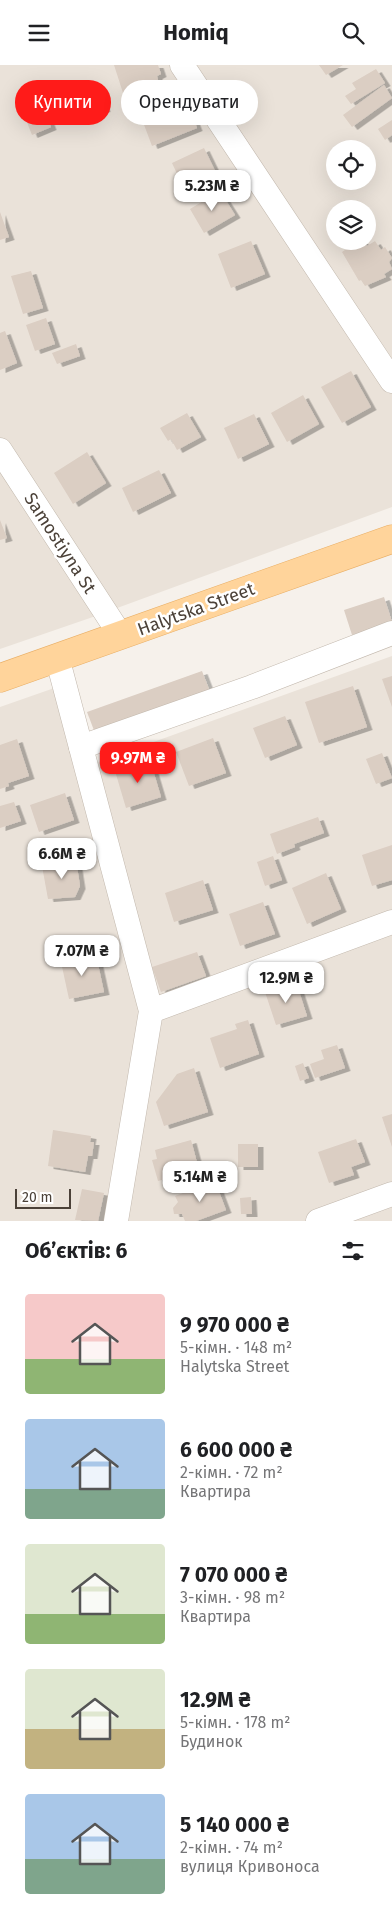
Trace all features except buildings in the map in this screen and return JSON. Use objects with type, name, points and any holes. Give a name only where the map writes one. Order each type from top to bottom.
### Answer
[{"type":"main road","name":"Halytska Street","points":[[0,678],[392,539]]},
{"type":"street","points":[[182,65],[392,381]]},
{"type":"street","name":"Samostiyna St","points":[[0,450],[121,636]]},
{"type":"street","points":[[81,747],[252,687],[392,633]]},
{"type":"street","points":[[57,657],[150,1011],[116,1221]]},
{"type":"street","points":[[150,1011],[392,922]]},
{"type":"street","points":[[318,1221],[392,1194]]},
{"type":"shaded area","points":[[0,65],[392,65],[392,507],[90,618],[0,649]]},
{"type":"shaded area","points":[[392,656],[392,1221],[0,1221],[0,707],[60,686],[76,770]]}]
